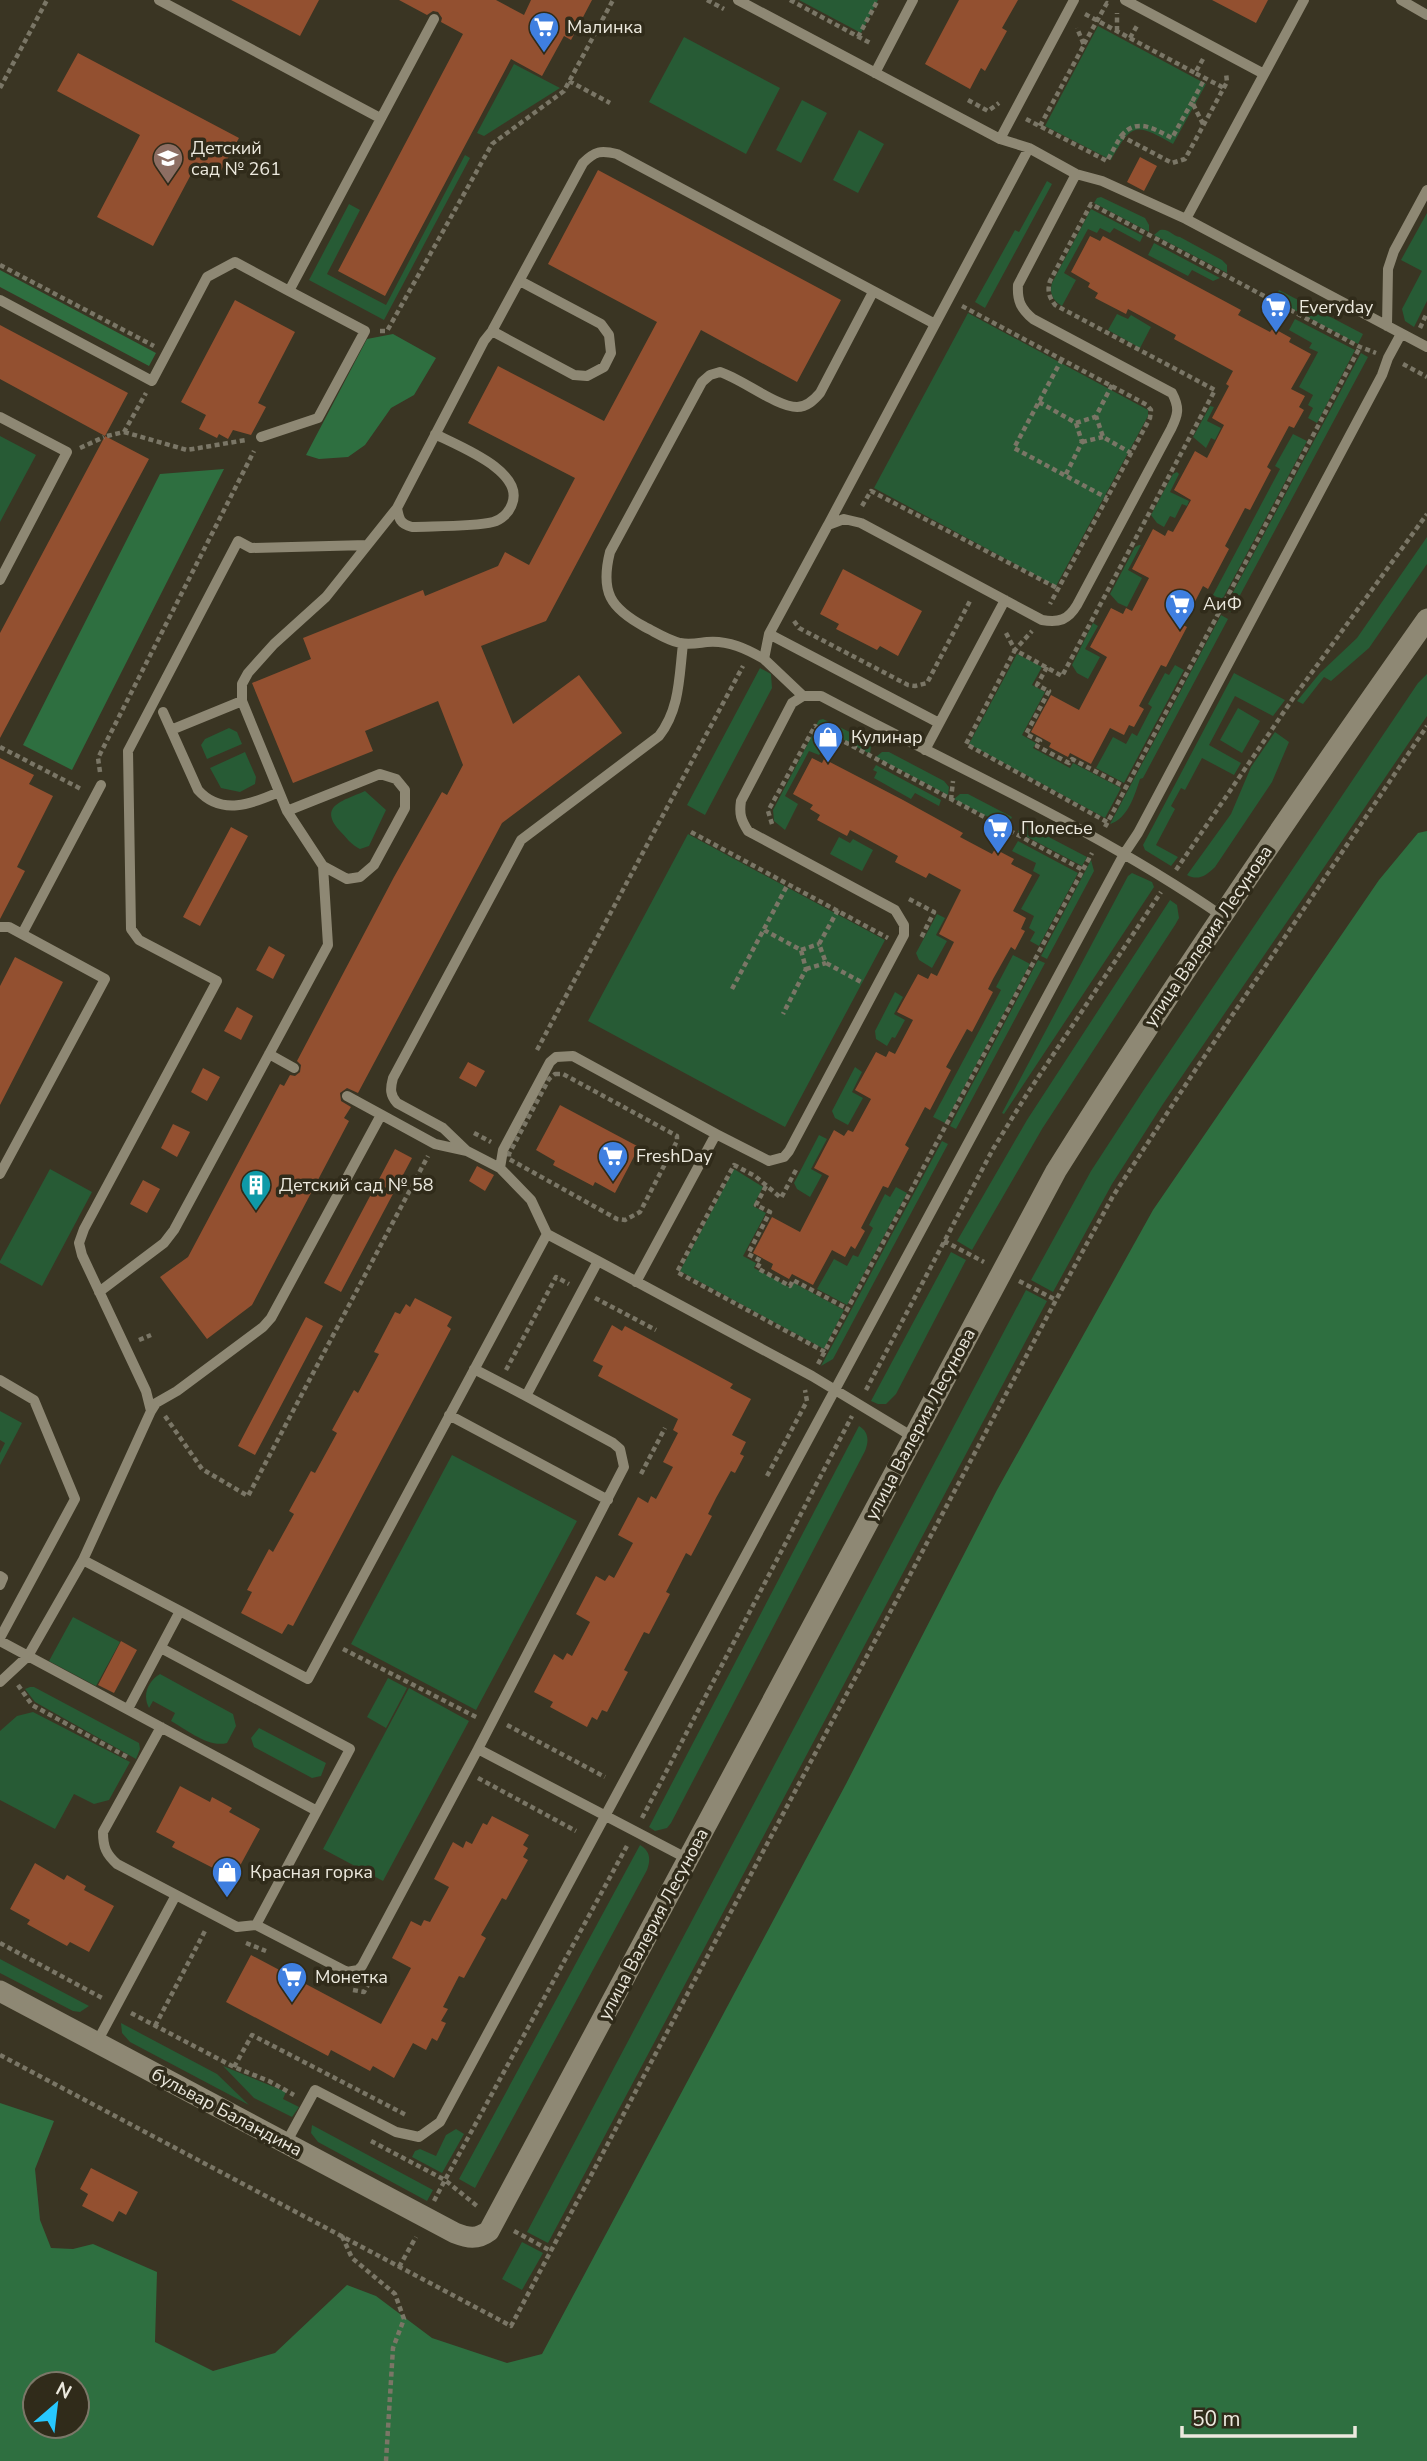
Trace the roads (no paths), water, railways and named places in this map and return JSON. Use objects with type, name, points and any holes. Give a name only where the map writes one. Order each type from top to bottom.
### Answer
[{"type":"main road","name":"улица Валерия Лесунова","points":[[455,2233],[473,2238],[481,2237],[489,2231],[1056,1171],[1131,1051],[1427,619]]},
{"type":"main road","name":"бульвар Баландина","points":[[0,1991],[455,2233]]},
{"type":"lane","points":[[159,0],[380,118]]},
{"type":"lane","points":[[738,0],[1000,139],[1029,148],[1076,174],[1102,181],[1186,219],[1427,347]]},
{"type":"lane","points":[[875,73],[913,0]]},
{"type":"lane","points":[[1186,219],[1304,0]]},
{"type":"lane","points":[[1401,0],[1427,15]]},
{"type":"lane","points":[[1121,4],[1223,58],[1264,74]]},
{"type":"lane","points":[[1000,139],[1076,6]]},
{"type":"lane","points":[[289,291],[434,19]]},
{"type":"lane","points":[[764,659],[769,634],[1029,148]]},
{"type":"lane","points":[[99,1292],[164,1243],[174,1230],[328,945],[323,866],[287,811],[242,702],[242,684],[248,673],[274,644],[326,597],[397,508],[484,341],[520,281],[583,163],[592,153],[602,150],[617,154],[934,324]]},
{"type":"lane","points":[[828,525],[844,519],[854,521],[1042,620],[1055,622],[1071,614],[1178,415],[1177,403],[1172,393],[1033,319],[1022,309],[1017,296],[1018,285],[1076,174]]},
{"type":"lane","points":[[1387,326],[1388,270],[1394,251],[1427,190]]},
{"type":"lane","points":[[0,300],[152,382],[207,277],[235,262],[365,331],[318,418],[261,437]]},
{"type":"lane","points":[[492,331],[575,375],[587,376],[596,373],[608,361],[611,342],[601,324],[520,281]]},
{"type":"lane","points":[[803,696],[764,659],[749,650],[723,642],[683,644],[669,640],[622,615],[609,593],[606,582],[607,565],[610,552],[702,382],[710,375],[720,372],[782,403],[796,407],[806,405],[820,393],[873,292]]},
{"type":"lane","points":[[286,2143],[315,2090],[396,2132],[419,2137],[440,2122],[1144,821],[1376,387],[1401,334]]},
{"type":"lane","points":[[0,417],[67,453],[0,580]]},
{"type":"lane","points":[[397,508],[399,520],[412,527],[495,522],[507,514],[513,503],[514,490],[509,477],[496,467],[435,434]]},
{"type":"lane","points":[[154,1407],[82,1255],[79,1243],[84,1229],[217,981],[139,940],[131,929],[128,751],[238,541],[251,548],[367,545]]},
{"type":"lane","points":[[925,750],[1005,600]]},
{"type":"lane","points":[[769,634],[939,723]]},
{"type":"lane","points":[[467,1151],[443,1128],[397,1103],[390,1088],[393,1078],[521,840],[659,736],[669,723],[675,706],[683,644]]},
{"type":"lane","points":[[500,1168],[503,1150],[546,1070],[556,1057],[564,1055],[573,1056],[760,1158],[777,1160],[789,1151],[904,935],[904,925],[895,909],[748,831],[742,821],[739,812],[741,802],[792,703],[803,696],[821,696],[1124,854],[1222,916]]},
{"type":"lane","points":[[171,730],[242,702]]},
{"type":"lane","points":[[163,712],[198,790],[209,800],[245,806],[279,792]]},
{"type":"lane","points":[[287,811],[380,774],[396,779],[405,790],[405,808],[373,865],[360,877],[347,878],[323,866]]},
{"type":"lane","points":[[22,934],[101,785]]},
{"type":"lane","points":[[0,927],[9,927],[106,979],[0,1174]]},
{"type":"lane","points":[[269,1054],[293,1068]]},
{"type":"lane","points":[[346,1096],[435,1143],[467,1151],[500,1168],[531,1200],[547,1234],[812,1376],[913,1437]]},
{"type":"lane","points":[[0,1682],[28,1656],[83,1560],[154,1407],[271,1318],[381,1115]]},
{"type":"lane","points":[[636,1282],[716,1134]]},
{"type":"lane","points":[[83,1560],[308,1679],[547,1234]]},
{"type":"lane","points":[[526,1396],[598,1262]]},
{"type":"lane","points":[[161,1727],[103,1832],[103,1844],[108,1855],[117,1864],[237,1927],[256,1925],[347,1972],[358,1970],[493,1721],[624,1467],[620,1449],[613,1443],[474,1368]]},
{"type":"lane","points":[[0,1380],[34,1400],[75,1499],[0,1640],[317,1811]]},
{"type":"lane","points":[[449,1415],[608,1500]]},
{"type":"lane","points":[[0,1576],[4,1578],[0,1585]]},
{"type":"lane","points":[[128,1709],[180,1611]]},
{"type":"lane","points":[[161,1648],[351,1749],[256,1925]]},
{"type":"lane","points":[[478,1749],[688,1859]]},
{"type":"lane","points":[[97,2042],[176,1895]]},
{"type":"place","name":"Малинка","points":[[544,54]]},
{"type":"place","name":"Детский сад № 261","points":[[168,185]]},
{"type":"place","name":"Everyday","points":[[1276,334]]},
{"type":"place","name":"АиФ","points":[[1180,631]]},
{"type":"place","name":"Кулинар","points":[[828,764]]},
{"type":"place","name":"Полесье","points":[[998,855]]},
{"type":"place","name":"FreshDay","points":[[613,1183]]},
{"type":"place","name":"Детский сад № 58","points":[[256,1212]]},
{"type":"place","name":"Красная горка","points":[[227,1899]]},
{"type":"place","name":"Монетка","points":[[292,2004]]}]
